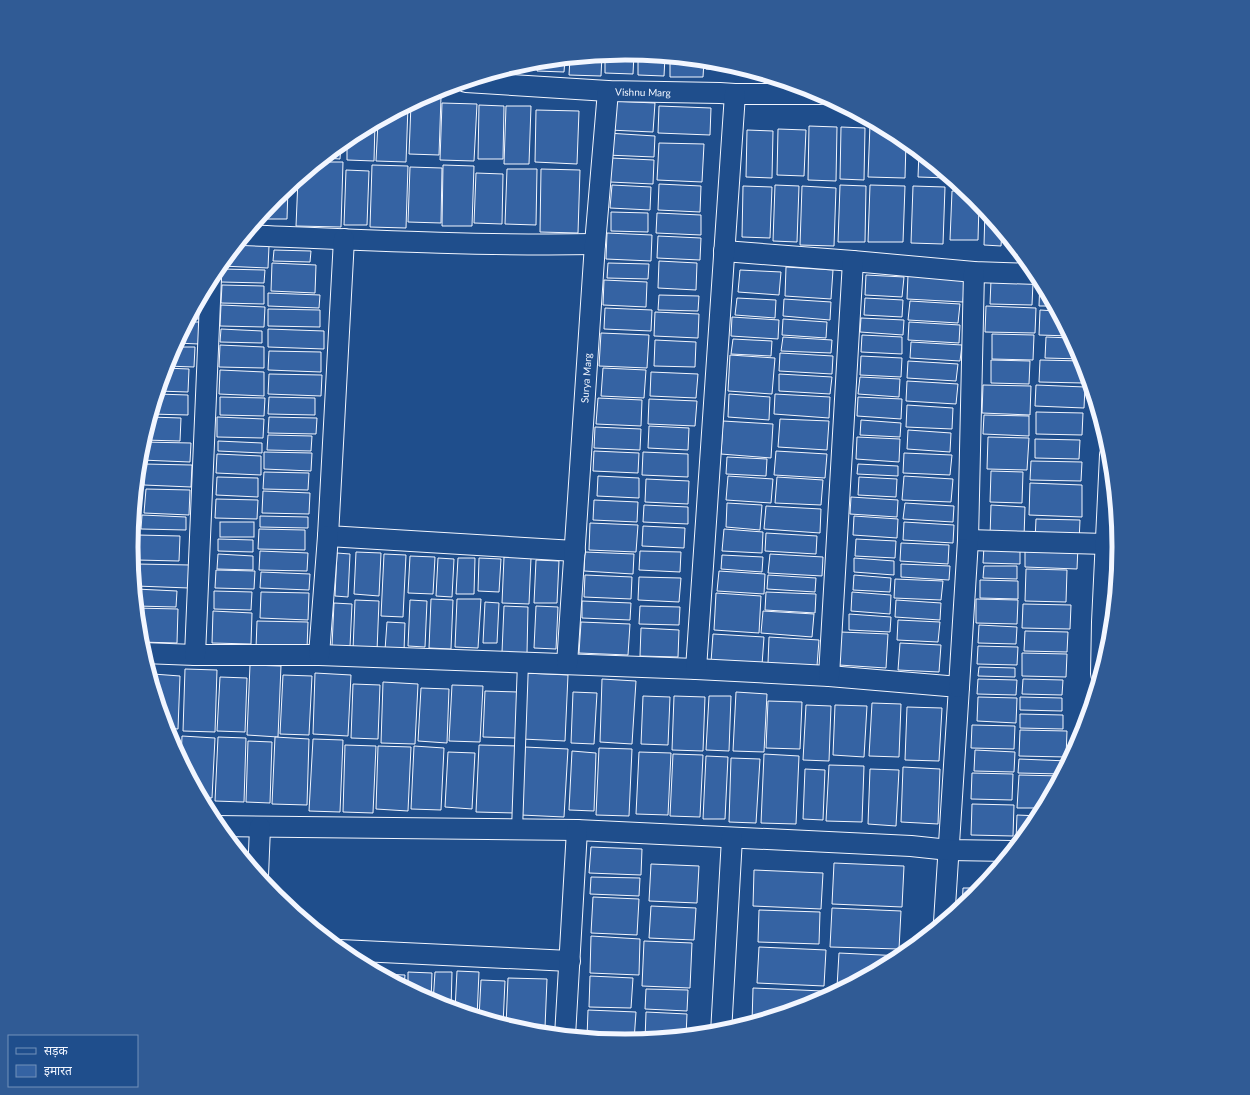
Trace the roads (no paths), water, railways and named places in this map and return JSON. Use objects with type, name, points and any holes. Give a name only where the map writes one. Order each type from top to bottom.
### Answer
[{"type":"street","name":"Vishnu Marg","points":[[485,81],[608,91],[804,94]]},
{"type":"street","name":"Surya Marg","points":[[567,664],[595,244],[608,91]]},
{"type":"street","points":[[696,669],[735,94]]},
{"type":"street","points":[[250,236],[556,245],[595,244]]},
{"type":"street","points":[[319,656],[328,536],[344,239]]},
{"type":"street","points":[[724,251],[974,272],[1028,274]]},
{"type":"street","points":[[828,676],[853,261]]},
{"type":"street","points":[[944,915],[968,540],[974,272]]},
{"type":"street","points":[[195,655],[210,292]]},
{"type":"street","points":[[1102,647],[1108,489]]},
{"type":"street","points":[[328,536],[575,551]]},
{"type":"street","points":[[968,540],[1106,544]]},
{"type":"street","points":[[149,653],[319,656],[696,669],[828,676],[958,687]]},
{"type":"street","points":[[226,826],[577,830],[911,846],[949,850],[1006,851]]},
{"type":"street","points":[[258,869],[260,827]]},
{"type":"street","points":[[565,1031],[577,830]]},
{"type":"street","points":[[720,1026],[732,838]]},
{"type":"street","points":[[351,951],[570,962]]},
{"type":"lane","points":[[517,830],[523,662]]}]
